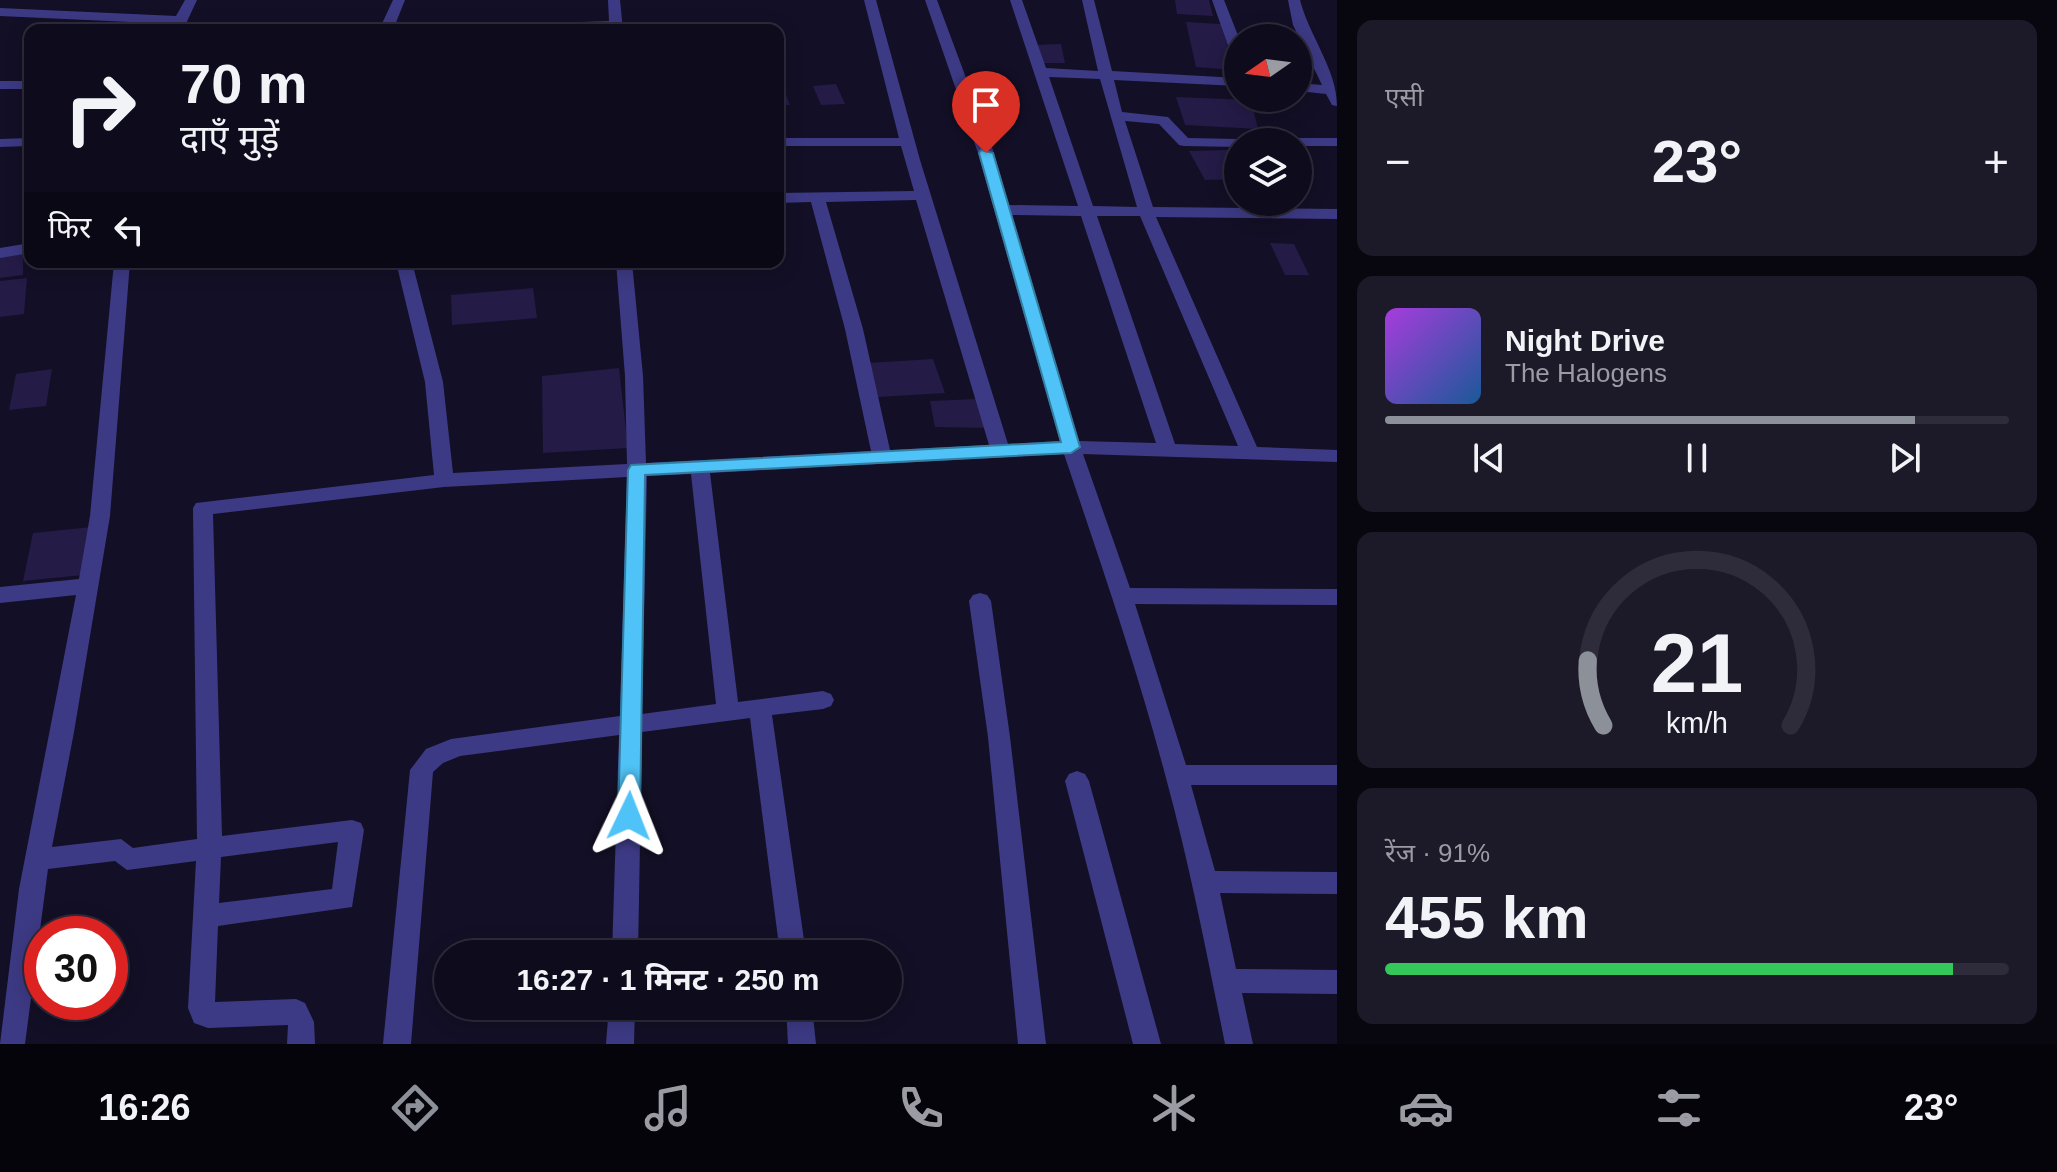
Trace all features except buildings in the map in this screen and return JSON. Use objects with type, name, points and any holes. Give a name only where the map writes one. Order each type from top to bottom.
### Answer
[{"type":"street","points":[[179,24],[191,0]]},
{"type":"street","points":[[389,24],[399,0]]},
{"type":"street","points":[[614,0],[616,24]]},
{"type":"street","points":[[870,0],[922,195],[1000,449]]},
{"type":"street","points":[[931,0],[986,153],[1071,447],[1122,596],[1177,775],[1228,981],[1239,1044]]},
{"type":"street","points":[[1016,0],[1168,451]]},
{"type":"street","points":[[1088,0],[1116,116],[1146,211],[1251,454]]},
{"type":"street","points":[[1218,0],[1227,24]]},
{"type":"street","points":[[1294,0],[1300,25],[1335,94]]},
{"type":"street","points":[[0,12],[164,24]]},
{"type":"street","points":[[1041,72],[1224,81]]},
{"type":"street","points":[[0,85],[24,85]]},
{"type":"street","points":[[1312,90],[1335,94]]},
{"type":"street","points":[[1116,116],[1163,120],[1184,142],[1224,143]]},
{"type":"street","points":[[0,143],[24,142]]},
{"type":"street","points":[[784,142],[907,142]]},
{"type":"street","points":[[1312,142],[1337,142]]},
{"type":"street","points":[[784,198],[922,195]]},
{"type":"street","points":[[817,197],[854,329],[882,457]]},
{"type":"street","points":[[1001,210],[1337,214]]},
{"type":"street","points":[[0,253],[24,249]]},
{"type":"street","points":[[11,1044],[37,859],[100,516],[121,268]]},
{"type":"street","points":[[406,268],[434,382],[444,480]]},
{"type":"street","points":[[624,268],[637,470],[625,940]]},
{"type":"street","points":[[301,1044],[301,1022],[296,1012],[203,1014],[210,729],[203,508],[444,480],[1000,449],[1071,447],[1337,456]]},
{"type":"street","points":[[700,467],[728,712]]},
{"type":"street","points":[[0,595],[89,586]]},
{"type":"street","points":[[1122,596],[1337,597]]},
{"type":"street","points":[[980,601],[999,737],[1032,1044]]},
{"type":"street","points":[[397,1044],[413,851],[422,770],[427,761],[448,749],[823,700]]},
{"type":"street","points":[[760,709],[791,940]]},
{"type":"street","points":[[1177,775],[1337,775]]},
{"type":"street","points":[[1077,781],[1147,1044]]},
{"type":"street","points":[[37,859],[121,850],[127,859],[352,830],[343,899],[205,916]]},
{"type":"street","points":[[1205,882],[1337,883]]},
{"type":"street","points":[[1228,981],[1337,982]]},
{"type":"street","points":[[620,1044],[621,1020]]},
{"type":"street","points":[[800,1020],[802,1044]]},
{"type":"route","points":[[629,816],[637,470],[1071,447],[986,153]]}]
